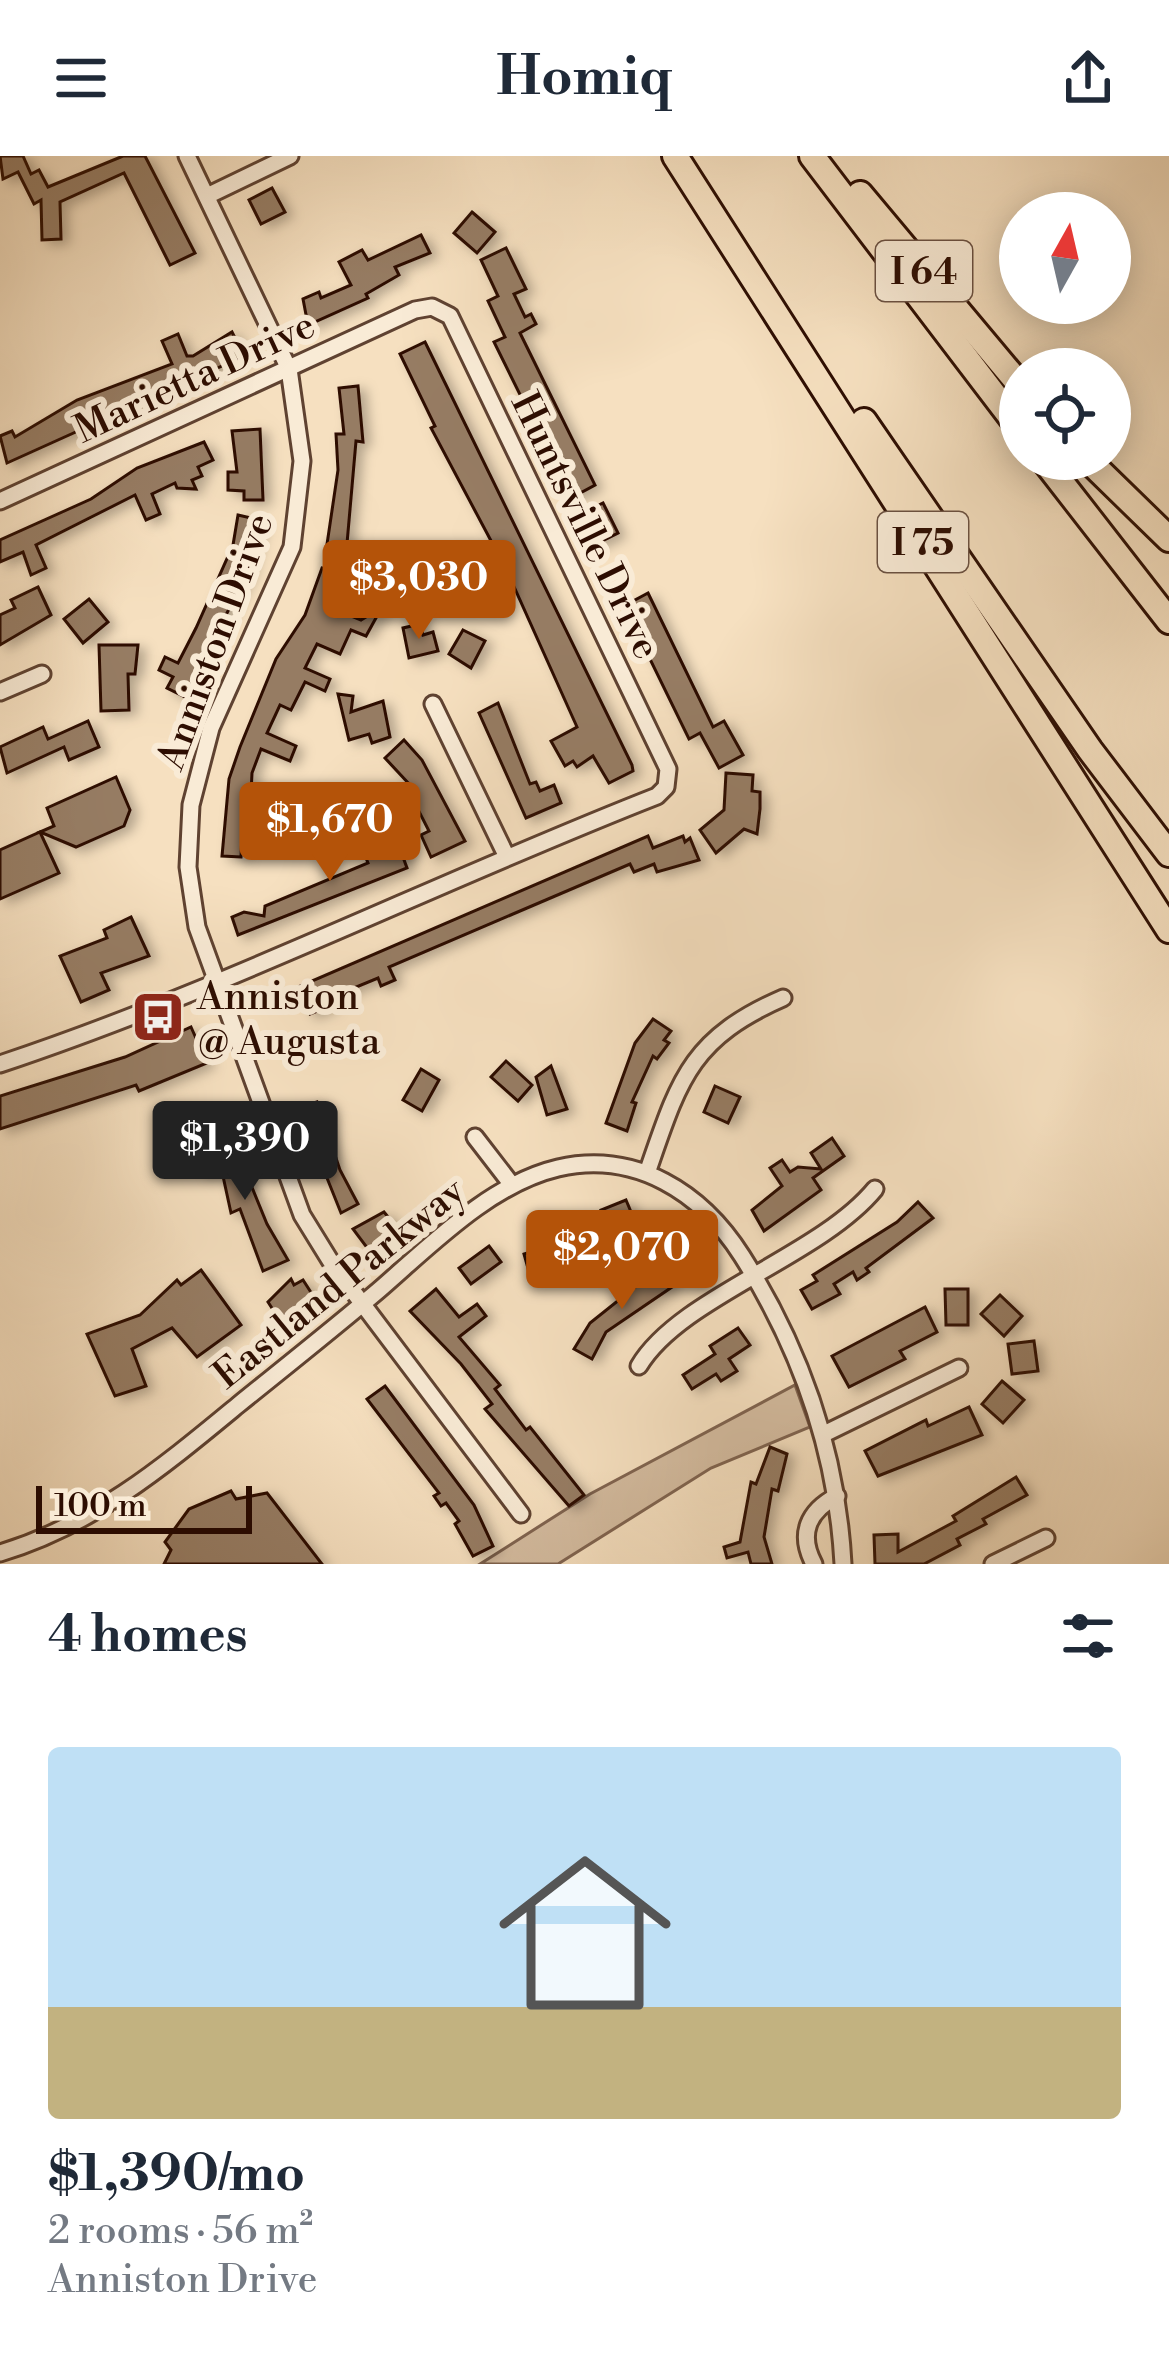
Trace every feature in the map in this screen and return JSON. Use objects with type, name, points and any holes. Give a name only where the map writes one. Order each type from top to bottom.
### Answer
[{"type":"highway","points":[[679,156],[1090,750],[1169,854]]},
{"type":"highway","name":"I 75","points":[[679,156],[1169,930]]},
{"type":"highway","points":[[812,156],[999,401]]},
{"type":"highway","name":"I 64","points":[[829,156],[999,360]]},
{"type":"highway","points":[[1058,480],[1169,621]]},
{"type":"highway","points":[[1109,480],[1169,539]]},
{"type":"street","name":"Anniston Drive","points":[[187,156],[289,370],[302,461],[292,547],[211,728],[190,805],[191,897],[214,983],[302,1215],[521,1514]]},
{"type":"street","points":[[207,196],[290,156]]},
{"type":"street","name":"Huntsville Drive","points":[[415,310],[432,307],[450,316],[668,769],[666,787],[658,796],[506,855]]},
{"type":"street","name":"Marietta Drive","points":[[0,501],[415,310]]},
{"type":"street","points":[[0,692],[42,674]]},
{"type":"street","points":[[0,1064],[214,983],[506,855],[433,704]]},
{"type":"street","points":[[647,1173],[688,1064],[726,1026],[783,998]]},
{"type":"street","points":[[476,1137],[512,1185]]},
{"type":"street","name":"Eastland Parkway","points":[[0,1553],[77,1522],[143,1484],[512,1185],[578,1164],[647,1173],[703,1206],[754,1277],[826,1433],[842,1564]]},
{"type":"street","points":[[639,1366],[669,1332],[844,1218],[875,1189]]},
{"type":"street","points":[[826,1433],[959,1368]]},
{"type":"street","points":[[814,1564],[805,1545],[808,1522],[818,1506],[837,1496]]},
{"type":"street","points":[[993,1564],[1046,1538]]},
{"type":"shaded area","points":[[795,1385],[810,1427],[711,1468],[558,1564],[480,1564],[590,1494]]},
{"type":"building","points":[[0,156],[23,156],[31,174],[39,170],[48,187],[123,156],[145,156],[195,253],[170,265],[124,173],[60,202],[61,239],[42,240],[41,200],[34,204],[18,172],[3,179]]},
{"type":"building","points":[[272,188],[285,212],[261,224],[249,200]]},
{"type":"building","points":[[472,212],[495,232],[477,253],[454,233]]},
{"type":"building","points":[[421,235],[430,253],[395,267],[399,275],[366,294],[368,298],[308,325],[303,299],[319,292],[321,298],[351,285],[339,262],[362,250],[368,260]]},
{"type":"building","points":[[506,248],[526,289],[514,294],[525,317],[531,314],[536,324],[520,333],[595,485],[571,498],[494,342],[505,337],[488,301],[498,296],[481,260]]},
{"type":"building","points":[[232,332],[244,356],[7,463],[0,436],[12,431],[15,437],[77,400],[172,364],[162,341],[178,334],[187,356],[193,356]]},
{"type":"building","points":[[425,342],[632,765],[633,771],[609,783],[593,756],[577,767],[573,761],[565,766],[551,741],[577,727],[506,569],[431,428],[435,426],[400,354]]},
{"type":"building","points":[[358,386],[363,442],[356,441],[346,555],[326,551],[338,470],[336,434],[344,434],[339,388]]},
{"type":"building","points":[[260,429],[263,500],[244,500],[244,491],[228,490],[228,472],[237,472],[232,431]]},
{"type":"building","points":[[204,442],[213,460],[198,467],[202,476],[192,480],[196,489],[177,488],[175,483],[152,494],[160,514],[146,520],[135,495],[36,545],[46,568],[31,575],[23,552],[0,562],[0,540],[91,499],[137,468]]},
{"type":"building","points":[[603,503],[618,533],[594,545],[579,515]]},
{"type":"building","points":[[238,515],[260,520],[247,573],[185,697],[167,688],[173,677],[159,670],[165,657],[178,663],[196,628],[233,545]]},
{"type":"building","points":[[322,568],[341,574],[329,607],[361,620],[382,607],[366,636],[351,630],[340,654],[317,644],[305,668],[330,679],[325,691],[305,682],[291,710],[280,705],[267,733],[296,746],[290,761],[261,749],[252,773],[250,814],[268,816],[266,828],[254,827],[253,835],[242,834],[241,857],[222,856],[229,779],[240,747],[276,659],[305,615]]},
{"type":"building","points":[[38,587],[51,615],[0,645],[0,615],[15,608],[11,600]]},
{"type":"building","points":[[648,593],[713,727],[724,721],[743,755],[719,768],[700,733],[689,739],[624,606]]},
{"type":"building","points":[[89,599],[108,622],[83,643],[64,619]]},
{"type":"building","points":[[420,624],[423,635],[433,632],[438,651],[409,658],[403,628]]},
{"type":"building","points":[[463,630],[485,641],[471,668],[449,654]]},
{"type":"building","points":[[99,645],[138,645],[135,674],[128,674],[129,710],[101,711]]},
{"type":"building","points":[[338,694],[353,696],[351,712],[383,701],[390,737],[372,743],[369,734],[349,740]]},
{"type":"building","points":[[498,703],[530,784],[536,782],[540,791],[554,785],[561,803],[526,818],[479,713]]},
{"type":"building","points":[[88,721],[99,747],[69,760],[64,747],[7,773],[0,747],[43,727],[48,739]]},
{"type":"building","points":[[404,740],[422,760],[465,841],[431,857],[421,835],[429,831],[407,788],[411,786],[385,758]]},
{"type":"building","points":[[726,773],[753,775],[752,791],[760,792],[757,834],[744,829],[716,853],[700,830],[724,810]]},
{"type":"building","points":[[116,777],[130,810],[124,826],[76,847],[40,832],[54,826],[47,808]]},
{"type":"building","points":[[366,821],[381,856],[400,849],[407,868],[238,935],[232,917],[244,912],[264,916],[265,906],[368,863],[353,826]]},
{"type":"building","points":[[40,832],[59,873],[0,899],[0,850]]},
{"type":"building","points":[[648,836],[653,848],[683,836],[685,842],[690,838],[699,860],[657,872],[654,864],[634,872],[630,864],[389,967],[395,980],[381,986],[378,978],[327,999],[330,1006],[310,1014],[298,987]]},
{"type":"building","points":[[131,917],[149,956],[101,973],[109,990],[81,1002],[60,956],[107,938],[104,930]]},
{"type":"building","points":[[653,1019],[671,1031],[664,1040],[669,1043],[657,1059],[653,1056],[632,1102],[636,1103],[627,1131],[606,1123],[635,1043]]},
{"type":"building","points":[[191,1027],[207,1063],[139,1091],[136,1085],[0,1129],[0,1096],[125,1057]]},
{"type":"building","points":[[506,1061],[532,1085],[518,1101],[491,1077]]},
{"type":"building","points":[[551,1066],[567,1109],[547,1115],[536,1077]]},
{"type":"building","points":[[421,1069],[439,1080],[422,1111],[403,1100]]},
{"type":"building","points":[[715,1086],[740,1097],[728,1123],[704,1112]]},
{"type":"building","points":[[317,1102],[340,1170],[358,1204],[341,1213],[299,1108]]},
{"type":"building","points":[[832,1138],[844,1156],[813,1178],[821,1190],[764,1231],[752,1210],[782,1186],[770,1168],[782,1160],[790,1172],[798,1167],[821,1169],[811,1153]]},
{"type":"building","points":[[233,1141],[267,1224],[288,1260],[263,1271],[240,1209],[231,1213],[221,1167],[202,1173],[197,1158]]},
{"type":"building","points":[[626,1200],[634,1219],[617,1226],[635,1241],[608,1249],[607,1236],[567,1261],[529,1272],[524,1254],[560,1243],[604,1217],[601,1210]]},
{"type":"building","points":[[918,1202],[933,1218],[866,1268],[869,1272],[857,1280],[853,1272],[834,1284],[840,1294],[812,1309],[801,1290],[817,1281],[813,1275],[897,1222]]},
{"type":"building","points":[[384,1212],[397,1228],[368,1249],[353,1229]]},
{"type":"building","points":[[685,1233],[709,1267],[692,1278],[670,1243]]},
{"type":"building","points":[[489,1246],[501,1262],[471,1284],[459,1268]]},
{"type":"building","points":[[659,1268],[672,1287],[606,1332],[592,1359],[574,1349],[590,1323]]},
{"type":"building","points":[[201,1270],[241,1325],[197,1357],[172,1328],[132,1349],[146,1386],[115,1396],[87,1334],[140,1315],[177,1280],[181,1285]]},
{"type":"building","points":[[291,1279],[294,1285],[303,1280],[314,1297],[279,1319],[268,1302]]},
{"type":"building","points":[[436,1289],[459,1317],[477,1304],[486,1316],[459,1337],[500,1385],[495,1389],[526,1430],[530,1427],[584,1495],[569,1506],[485,1409],[492,1404],[461,1364],[410,1311]]},
{"type":"building","points":[[945,1289],[968,1289],[968,1325],[946,1325]]},
{"type":"building","points":[[1000,1295],[1022,1316],[1004,1336],[981,1314]]},
{"type":"building","points":[[925,1307],[937,1332],[900,1351],[905,1359],[849,1387],[832,1356]]},
{"type":"building","points":[[738,1328],[750,1345],[729,1359],[737,1371],[721,1381],[716,1374],[692,1389],[683,1375],[715,1354],[710,1346]]},
{"type":"building","points":[[1034,1341],[1038,1371],[1012,1374],[1008,1344]]},
{"type":"building","points":[[1002,1381],[1024,1400],[1003,1423],[982,1404]]},
{"type":"building","points":[[385,1386],[474,1505],[493,1546],[473,1556],[455,1524],[459,1521],[446,1503],[441,1506],[434,1496],[439,1493],[367,1399]]},
{"type":"building","points":[[969,1407],[982,1435],[878,1476],[865,1451],[926,1420],[928,1426]]},
{"type":"building","points":[[770,1447],[787,1454],[778,1491],[772,1489],[764,1537],[772,1564],[751,1564],[748,1552],[727,1558],[724,1547],[740,1542],[751,1482],[756,1484]]},
{"type":"building","points":[[1016,1477],[1027,1495],[983,1519],[986,1524],[957,1539],[960,1545],[924,1564],[875,1564],[874,1535],[898,1534],[898,1552],[956,1521],[953,1516]]},
{"type":"building","points":[[231,1491],[236,1499],[267,1493],[322,1564],[164,1564],[171,1550],[165,1542],[189,1509]]},
{"type":"place","name":"Anniston @ Augusta","points":[[158,1017]]}]
